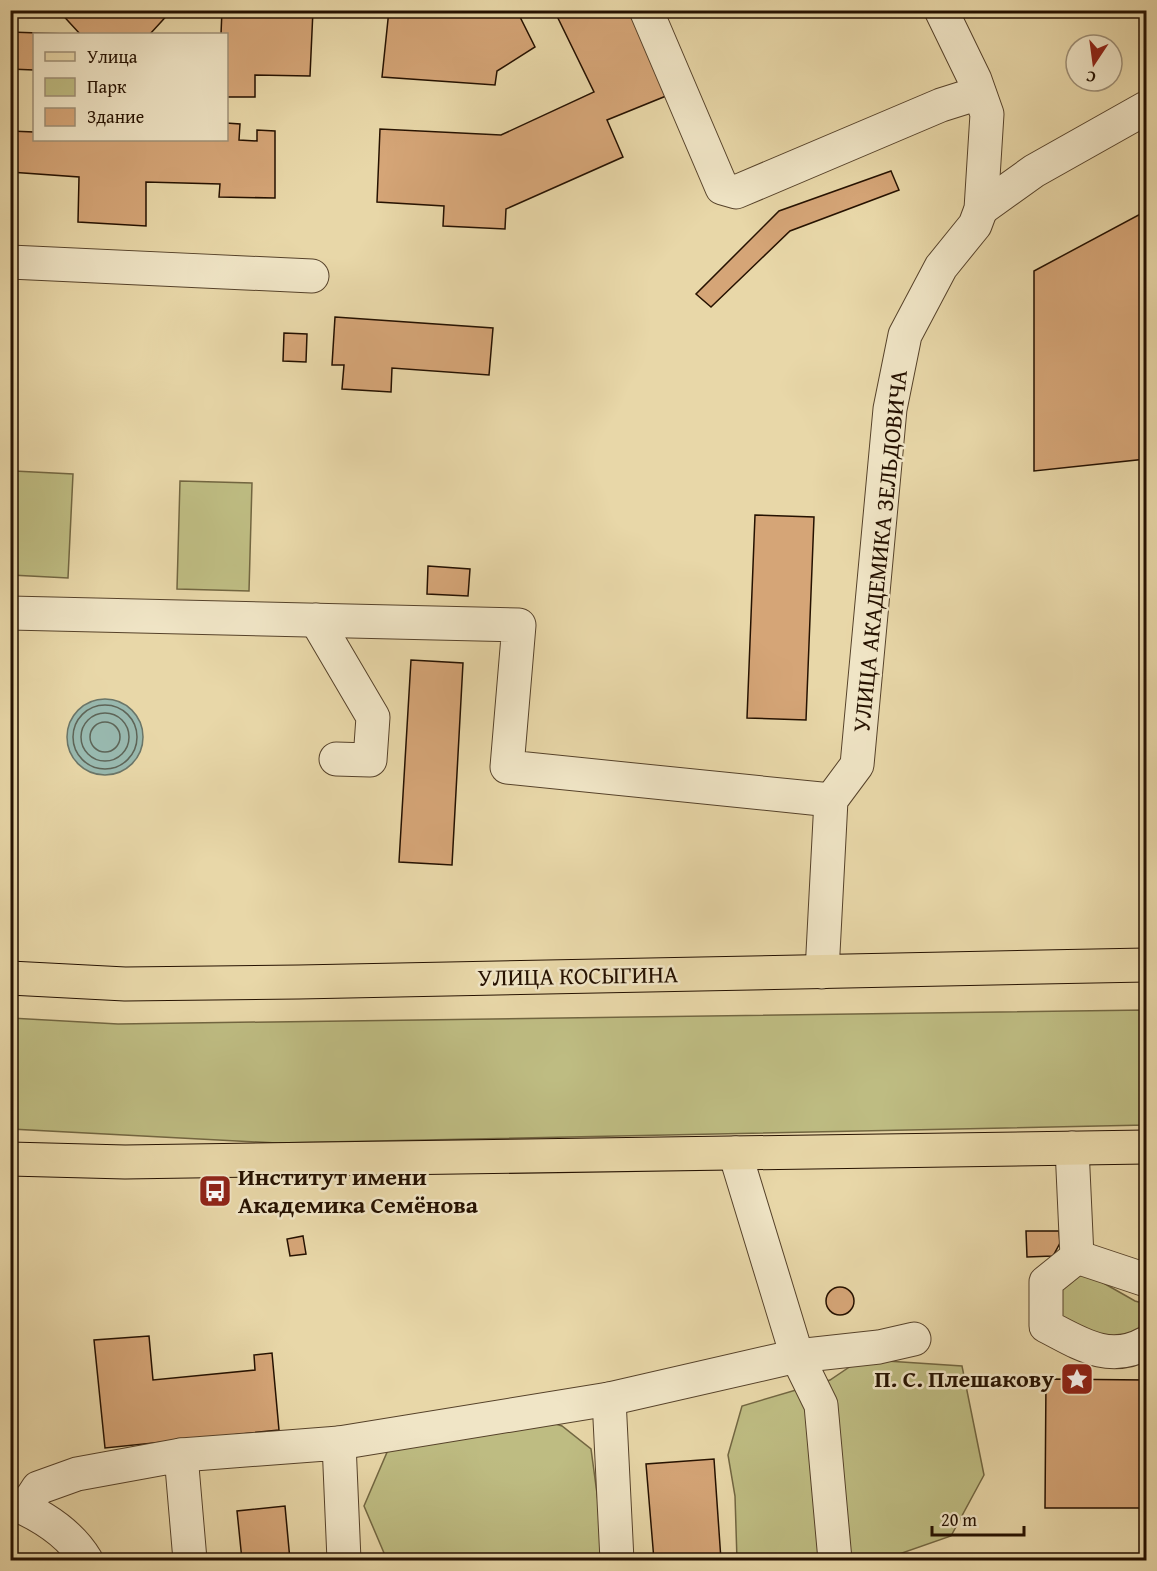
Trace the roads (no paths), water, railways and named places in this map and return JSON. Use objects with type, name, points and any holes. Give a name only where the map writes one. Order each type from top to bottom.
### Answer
[{"type":"main road","name":"УЛИЦА КОСЫГИНА","points":[[10,978],[136,984],[1146,965]]},
{"type":"main road","points":[[10,1159],[124,1162],[1146,1148]]},
{"type":"street","points":[[646,10],[722,188],[736,192],[941,105],[979,93]]},
{"type":"street","name":"УЛИЦА АКАДЕМИКА ЗЕЛЬДОВИЧА","points":[[831,800],[857,765],[890,409],[905,335],[941,267],[975,225],[981,209],[987,114],[941,10]]},
{"type":"street","points":[[981,209],[1034,171],[1146,108]]},
{"type":"street","points":[[10,262],[312,276]]},
{"type":"street","points":[[10,613],[316,620],[520,617],[507,768],[831,800],[822,972]]},
{"type":"street","points":[[316,620],[373,717],[370,760],[336,759]]},
{"type":"street","points":[[1072,1148],[1077,1257]]},
{"type":"street","points":[[735,1153],[797,1356],[821,1405],[835,1560]]},
{"type":"street","points":[[1077,1257],[1146,1280]]},
{"type":"street","points":[[1077,1257],[1046,1282],[1046,1326],[1094,1351],[1135,1349],[1146,1343]]},
{"type":"street","points":[[86,1560],[80,1551],[38,1514],[18,1505],[38,1488],[77,1474],[181,1455],[339,1443],[609,1399],[797,1356],[879,1347],[914,1338]]},
{"type":"street","points":[[609,1399],[617,1560]]},
{"type":"street","points":[[339,1443],[344,1560]]},
{"type":"street","points":[[181,1455],[190,1560]]},
{"type":"water","points":[[105,699],[119,702],[132,710],[140,723],[143,737],[140,751],[132,764],[119,772],[105,775],[91,772],[78,764],[70,751],[67,737],[70,723],[78,710],[91,702]]},
{"type":"place","name":"Институт имени Академика Семёнова","points":[[215,1191]]},
{"type":"place","name":"П. С. Плешакову","points":[[1077,1379]]}]
